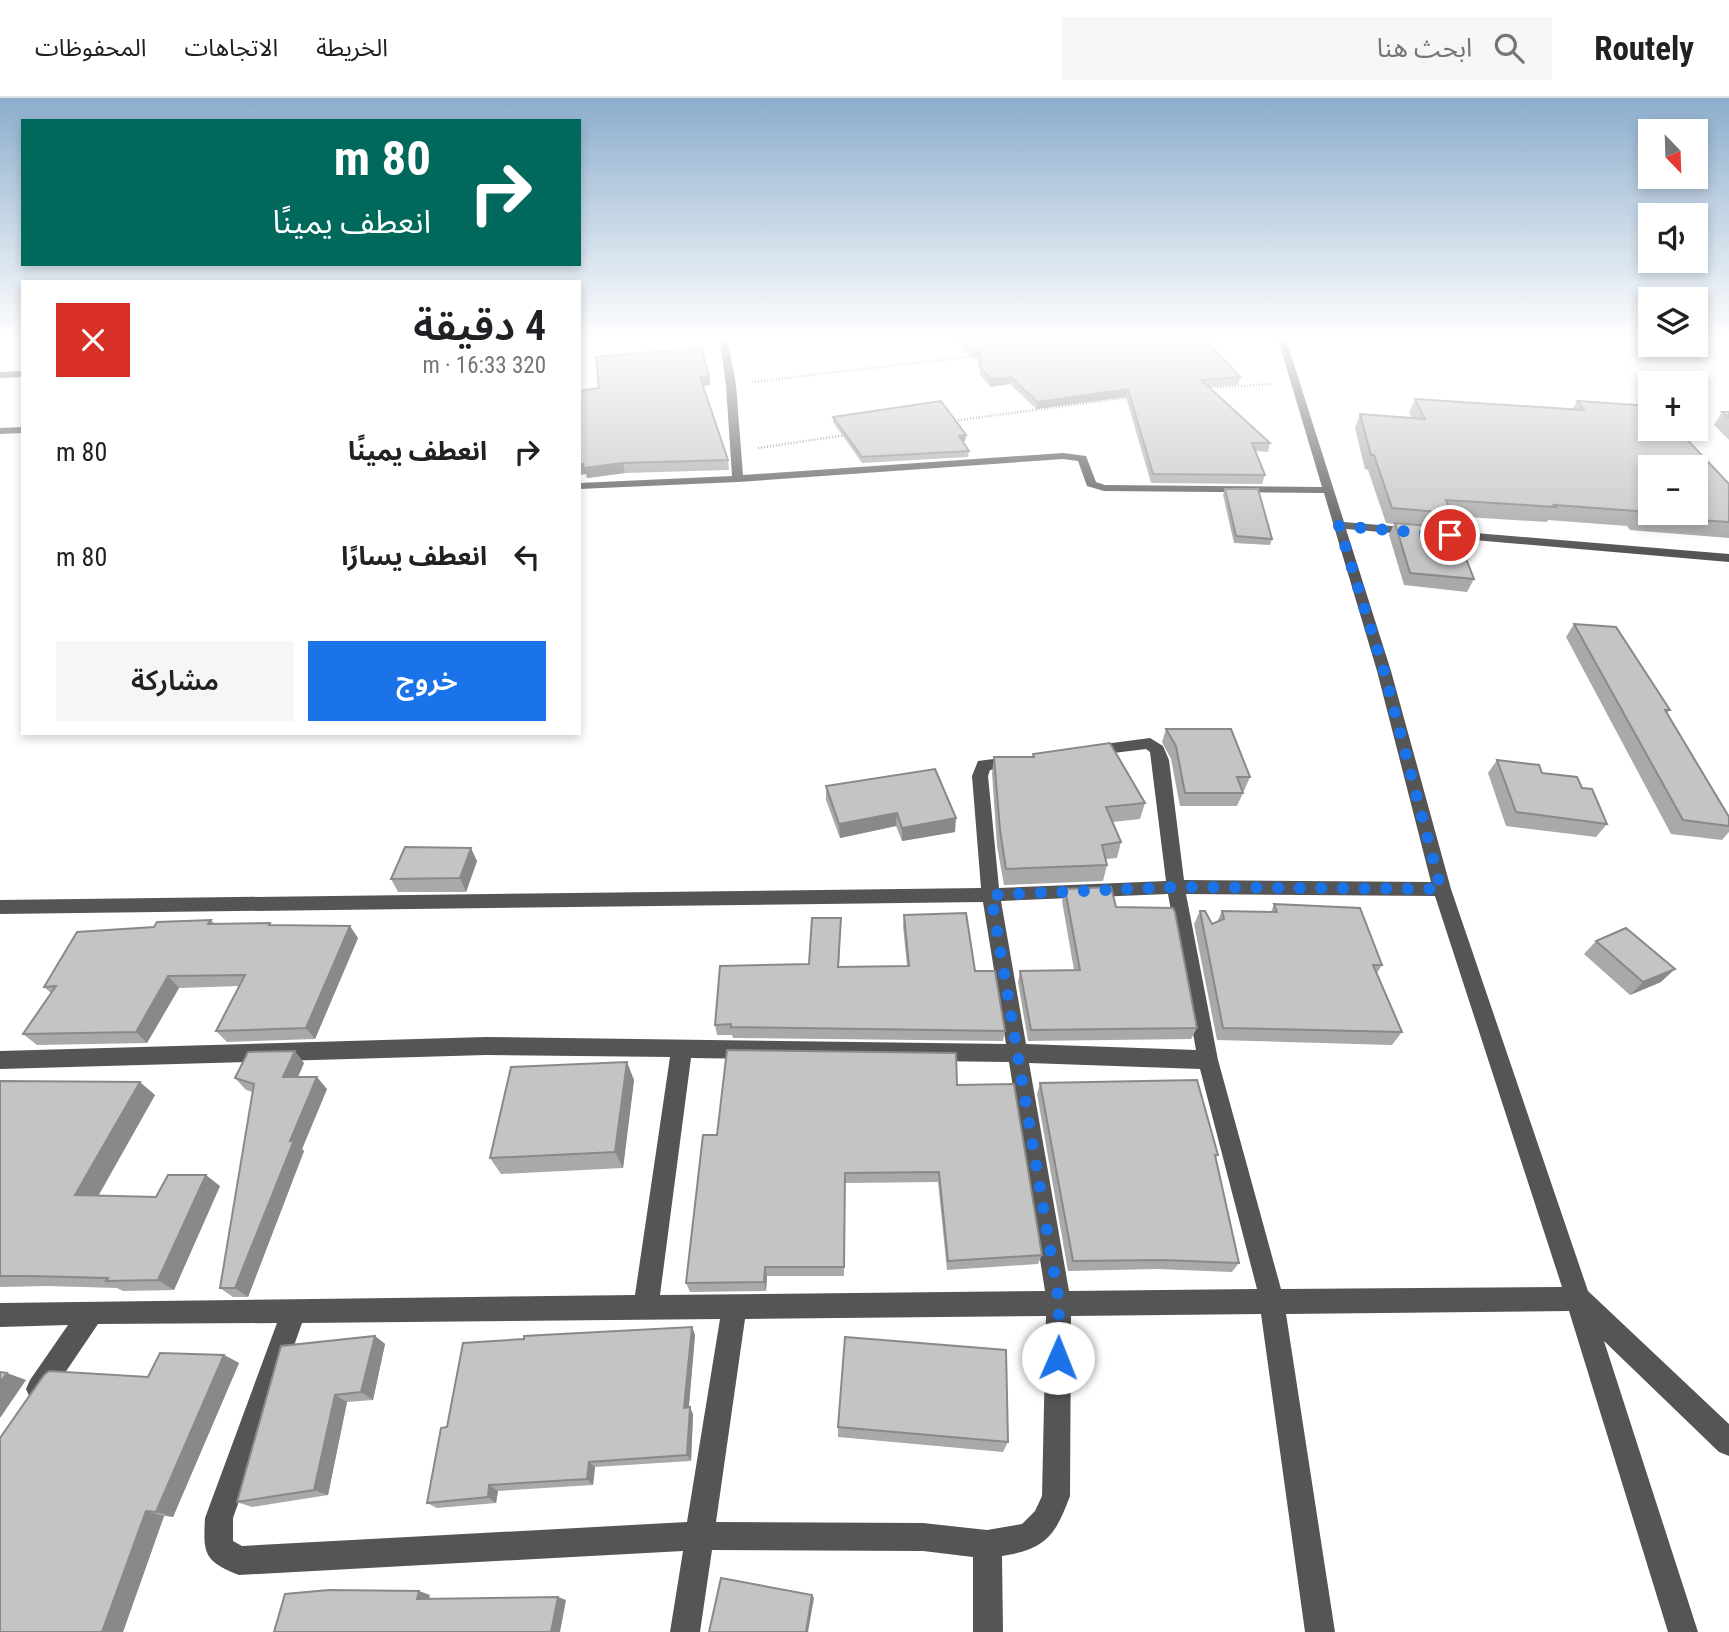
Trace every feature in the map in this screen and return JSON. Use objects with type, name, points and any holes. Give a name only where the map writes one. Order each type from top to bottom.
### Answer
[{"type":"street","points":[[732,408],[738,479]]},
{"type":"street","points":[[1303,408],[1384,671],[1441,889],[1578,1299],[1683,1632]]},
{"type":"street","points":[[0,431],[21,430]]},
{"type":"street","points":[[581,486],[738,479],[1063,456],[1082,458],[1091,484],[1104,488],[1328,490]]},
{"type":"street","points":[[1339,526],[1729,558]]},
{"type":"street","points":[[1075,753],[1140,743],[1153,745],[1161,760],[1176,887],[1208,1060],[1272,1301],[1320,1632]]},
{"type":"street","points":[[294,1310],[219,1518],[218,1548],[239,1561],[700,1536],[923,1537],[987,1544],[1029,1537],[1048,1522],[1056,1496],[1059,1302],[991,895],[980,776],[984,765],[1035,758]]},
{"type":"street","points":[[0,907],[991,895],[1176,887],[1441,889]]},
{"type":"street","points":[[0,1060],[486,1045],[1016,1053],[1208,1060]]},
{"type":"street","points":[[646,1306],[682,1049]]},
{"type":"street","points":[[0,1315],[646,1306],[1578,1299],[1729,1442]]},
{"type":"street","points":[[685,1632],[734,1306]]},
{"type":"street","points":[[23,1412],[92,1312]]},
{"type":"street","points":[[987,1544],[988,1632]]},
{"type":"path","points":[[948,422],[1054,408]]},
{"type":"path","points":[[734,451],[854,434]]},
{"type":"building","points":[[581,408],[710,408],[728,460],[623,463],[584,468]]},
{"type":"building","points":[[897,408],[946,408],[966,435],[959,436],[969,451],[862,457],[833,417]]},
{"type":"building","points":[[1133,408],[1231,408],[1270,443],[1252,443],[1265,475],[1153,474]]},
{"type":"building","points":[[1419,408],[1584,410],[1582,408],[1638,408],[1638,441],[1688,441],[1702,455],[1638,455],[1638,513],[1554,505],[1556,507],[1446,500],[1451,513],[1392,508],[1374,455],[1371,455],[1360,414],[1425,419]]},
{"type":"building","points":[[1708,462],[1729,484],[1729,522],[1708,521]]},
{"type":"building","points":[[1225,489],[1258,489],[1272,539],[1236,536]]},
{"type":"building","points":[[1395,523],[1454,528],[1474,579],[1410,573]]},
{"type":"building","points":[[1574,624],[1616,627],[1670,710],[1665,710],[1729,817],[1729,826],[1683,820]]},
{"type":"building","points":[[1166,729],[1231,729],[1250,777],[1237,777],[1243,793],[1185,793],[1176,746]]},
{"type":"building","points":[[1110,743],[1145,803],[1106,807],[1121,842],[1102,845],[1107,865],[1006,869],[994,757],[1034,757],[1033,754]]},
{"type":"building","points":[[1497,760],[1539,765],[1542,773],[1577,777],[1582,788],[1592,789],[1607,824],[1516,812]]},
{"type":"building","points":[[935,769],[956,818],[902,828],[897,813],[839,824],[826,786]]},
{"type":"building","points":[[405,847],[471,848],[460,878],[391,879]]},
{"type":"building","points":[[1111,887],[1116,907],[1173,908],[1197,1028],[1031,1030],[1020,971],[1080,970],[1065,889]]},
{"type":"building","points":[[1274,904],[1360,908],[1382,965],[1373,965],[1402,1032],[1223,1028],[1200,911],[1205,911],[1212,924],[1224,919],[1222,911],[1277,912]]},
{"type":"building","points":[[966,913],[975,971],[995,971],[1005,1031],[715,1025],[720,966],[809,964],[812,918],[841,918],[838,967],[909,966],[904,915]]},
{"type":"building","points":[[211,920],[208,924],[350,926],[306,1028],[216,1031],[245,975],[168,976],[136,1032],[23,1034],[56,986],[44,987],[77,932],[154,927],[157,922]]},
{"type":"building","points":[[1626,928],[1675,969],[1643,982],[1596,941]]},
{"type":"building","points":[[727,1050],[956,1053],[957,1085],[1014,1084],[1042,1255],[948,1261],[939,1172],[845,1173],[844,1267],[765,1267],[764,1282],[686,1283],[703,1135],[717,1135]]},
{"type":"building","points":[[295,1051],[283,1077],[317,1077],[235,1288],[220,1288],[254,1084],[235,1078],[248,1052]]},
{"type":"building","points":[[627,1062],[615,1152],[490,1158],[511,1067]]},
{"type":"building","points":[[1197,1080],[1218,1155],[1215,1155],[1239,1263],[1073,1261],[1040,1083]]},
{"type":"building","points":[[0,1081],[140,1082],[75,1195],[156,1197],[168,1175],[206,1175],[158,1280],[106,1281],[108,1278],[0,1276]]},
{"type":"building","points":[[692,1327],[684,1408],[690,1407],[687,1455],[589,1462],[587,1479],[489,1485],[488,1497],[427,1503],[441,1428],[447,1427],[463,1343],[524,1339],[524,1336]]},
{"type":"building","points":[[375,1336],[361,1392],[335,1395],[314,1490],[237,1502],[281,1346]]},
{"type":"building","points":[[845,1337],[1006,1350],[1008,1442],[838,1427]]},
{"type":"building","points":[[160,1353],[224,1355],[156,1512],[146,1511],[102,1632],[0,1632],[0,1438],[49,1371],[148,1377]]},
{"type":"building","points":[[0,1372],[7,1373],[0,1382]]},
{"type":"building","points":[[721,1578],[812,1595],[806,1632],[709,1632]]},
{"type":"building","points":[[329,1590],[419,1591],[417,1599],[558,1597],[551,1632],[274,1632],[285,1594]]},
{"type":"route","points":[[1058,1358],[1059,1302],[991,895],[1176,887],[1441,889],[1384,671],[1339,526],[1450,535]]}]
